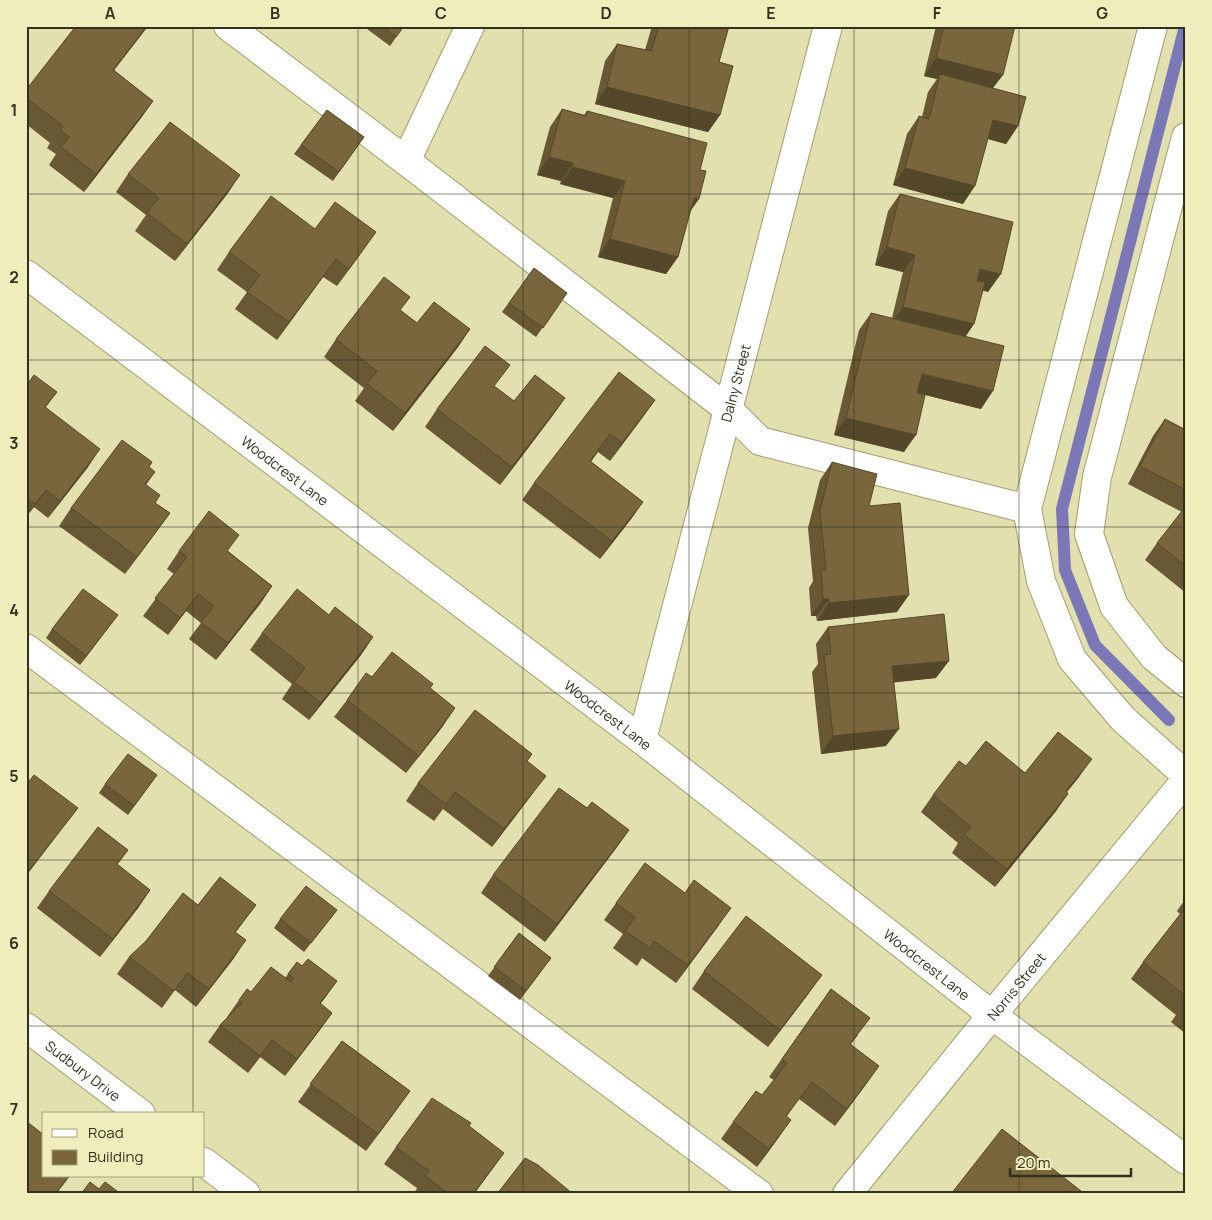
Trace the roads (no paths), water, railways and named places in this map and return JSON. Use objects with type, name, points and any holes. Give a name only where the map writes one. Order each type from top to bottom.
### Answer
[{"type":"street","points":[[228,26],[729,410],[760,441],[1027,508]]},
{"type":"street","points":[[406,161],[470,26]]},
{"type":"street","name":"Dalny Street","points":[[642,740],[828,26]]},
{"type":"street","points":[[1153,26],[1027,508],[1041,581],[1072,659],[1123,720],[1186,775]]},
{"type":"street","points":[[1186,137],[1097,477],[1089,534],[1114,606],[1154,657],[1186,683]]},
{"type":"street","name":"Woodcrest Lane","points":[[26,274],[642,740],[992,1015],[1186,1160]]},
{"type":"street","points":[[26,648],[759,1194]]},
{"type":"street","name":"Norris Street","points":[[847,1194],[1186,780]]},
{"type":"street","name":"Sudbury Drive","points":[[26,1027],[138,1112]]},
{"type":"street","points":[[205,1163],[246,1194]]},
{"type":"waterway","points":[[1169,720],[1095,645],[1065,570],[1062,509],[1185,26]]}]
